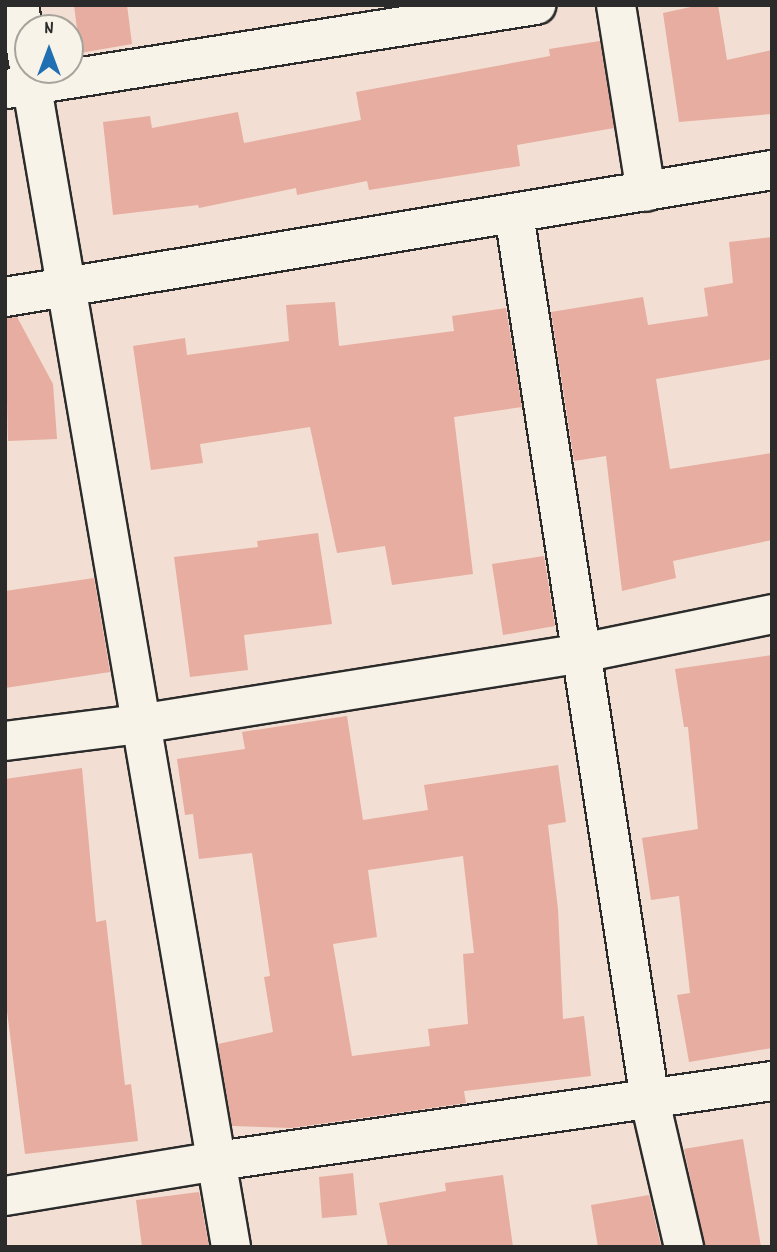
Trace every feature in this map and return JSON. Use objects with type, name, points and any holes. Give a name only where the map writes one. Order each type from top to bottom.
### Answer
[{"type":"street","points":[[84,69],[536,5]]},
{"type":"street","points":[[616,5],[646,192]]},
{"type":"street","points":[[25,84],[64,289],[231,1247]]},
{"type":"street","points":[[5,297],[772,170]]},
{"type":"street","points":[[514,214],[650,1101],[684,1247]]},
{"type":"street","points":[[5,741],[139,724],[581,653],[772,614]]},
{"type":"street","points":[[5,1196],[217,1161],[650,1101],[772,1081]]},
{"type":"building","points":[[74,5],[127,5],[132,44],[84,52],[84,14],[75,14]]},
{"type":"building","points":[[700,5],[718,5],[727,60],[772,50],[772,114],[679,122],[663,13]]},
{"type":"building","points":[[600,41],[614,128],[517,145],[520,166],[369,190],[367,181],[297,195],[296,188],[199,208],[198,205],[113,215],[103,122],[150,116],[152,128],[238,112],[244,143],[361,120],[356,92],[550,56],[549,49]]},
{"type":"building","points":[[772,237],[772,359],[656,379],[670,469],[772,453],[772,540],[673,561],[676,578],[622,591],[606,456],[574,461],[551,312],[643,297],[648,325],[708,316],[704,288],[733,283],[729,242]]},
{"type":"building","points":[[335,302],[339,346],[454,331],[452,316],[506,308],[522,407],[454,417],[473,574],[392,585],[385,546],[337,553],[310,427],[200,444],[203,463],[151,470],[133,346],[185,338],[187,355],[289,341],[286,305]]},
{"type":"building","points":[[17,317],[53,384],[57,439],[8,441],[5,318]]},
{"type":"building","points":[[318,533],[332,624],[244,635],[248,670],[190,677],[174,557],[258,547],[257,541]]},
{"type":"building","points":[[544,556],[555,626],[503,635],[492,564]]},
{"type":"building","points":[[94,578],[110,672],[5,688],[5,591]]},
{"type":"building","points":[[772,655],[772,1048],[689,1062],[677,995],[690,993],[679,896],[651,900],[642,838],[698,829],[688,727],[684,727],[675,669]]},
{"type":"building","points":[[347,716],[363,820],[428,810],[424,785],[558,765],[566,822],[548,825],[558,909],[563,1019],[584,1016],[591,1076],[464,1091],[466,1103],[292,1128],[232,1126],[218,1044],[273,1032],[264,977],[270,976],[252,853],[199,859],[193,814],[185,815],[177,759],[245,749],[242,732]],"holes":[[[463,856],[474,953],[463,954],[468,1024],[428,1029],[430,1046],[352,1056],[333,944],[377,937],[368,870]]]},
{"type":"building","points":[[82,768],[96,922],[106,920],[125,1085],[131,1084],[138,1141],[25,1154],[5,995],[5,779]]},
{"type":"building","points":[[743,1139],[761,1247],[705,1247],[684,1149]]},
{"type":"building","points":[[353,1173],[357,1215],[322,1218],[319,1177]]},
{"type":"building","points":[[503,1175],[513,1247],[388,1247],[379,1203],[446,1191],[445,1183]]},
{"type":"building","points":[[199,1192],[209,1247],[142,1247],[136,1200]]},
{"type":"building","points":[[649,1195],[661,1246],[598,1247],[591,1205]]}]
